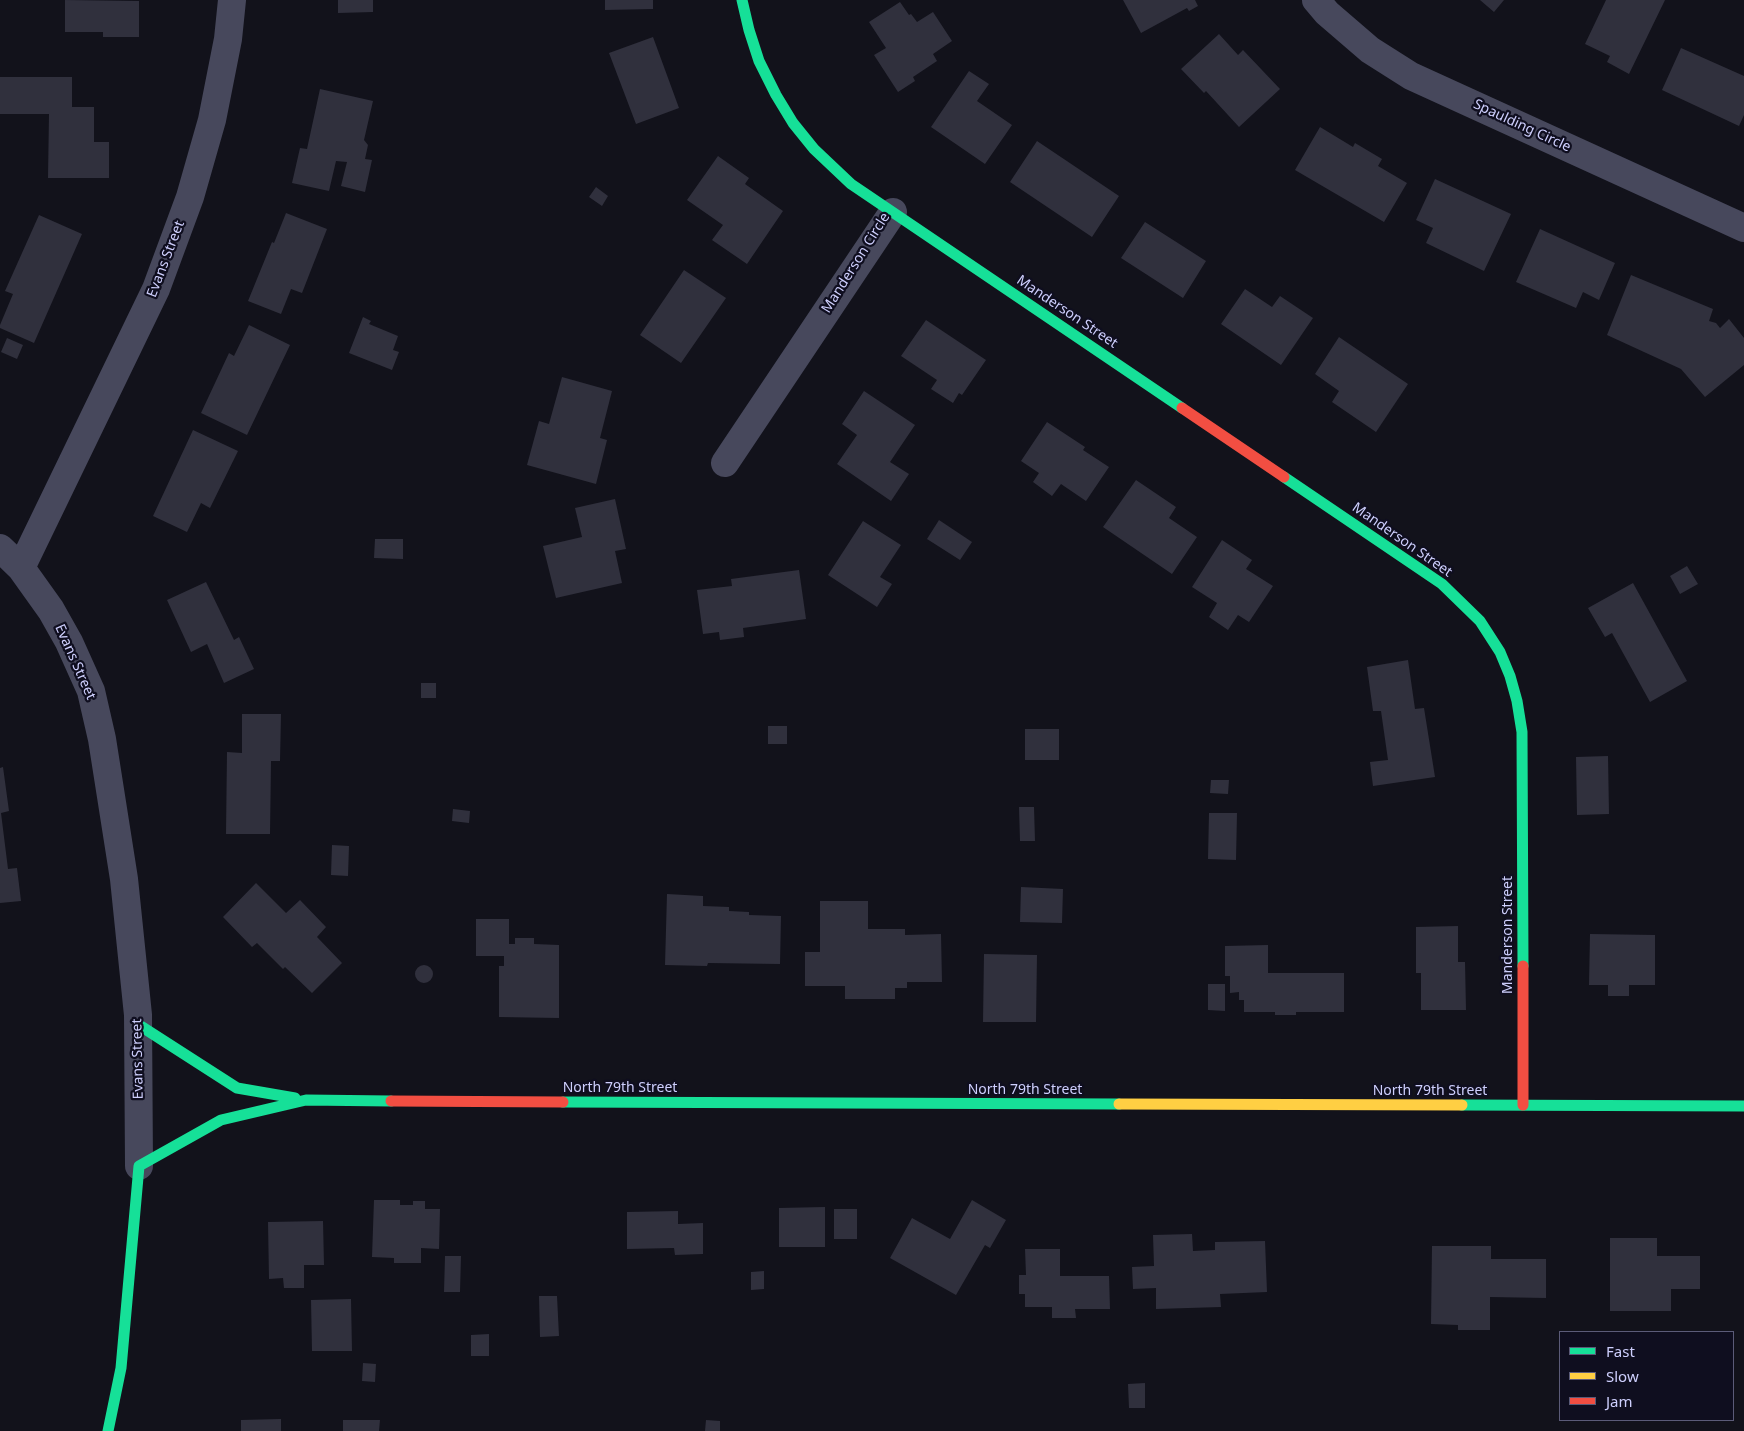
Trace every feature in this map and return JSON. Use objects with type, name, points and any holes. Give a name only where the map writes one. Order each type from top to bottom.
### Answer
[{"type":"street","name":"Evans Street","points":[[108,1431],[121,1368],[139,1166],[139,1025],[124,879],[102,739],[91,691],[69,642],[21,568],[156,289],[190,198],[212,120],[228,39],[232,0]]},
{"type":"street","name":"Manderson Circle","points":[[725,463],[893,212],[852,184],[814,149],[793,123],[759,61],[742,0]]},
{"type":"street","name":"Spaulding Circle","points":[[1316,0],[1327,13],[1370,50],[1411,76],[1744,228]]},
{"type":"street","name":"Manderson Street","points":[[893,212],[1442,584],[1480,621],[1500,652],[1510,676],[1517,701],[1522,732],[1523,1105]]},
{"type":"street","points":[[0,548],[21,568]]},
{"type":"street","name":"North 79th Street","points":[[139,1025],[237,1088],[306,1100],[1321,1106],[1744,1106]]},
{"type":"street","name":"North 79th Street","points":[[139,1166],[221,1120],[306,1100]]},
{"type":"building","points":[[65,0],[139,1],[139,37],[103,37],[103,32],[65,32]]},
{"type":"building","points":[[338,0],[373,0],[373,12],[338,13]]},
{"type":"building","points":[[605,0],[653,0],[653,9],[605,10]]},
{"type":"building","points":[[1123,0],[1195,0],[1198,6],[1189,11],[1187,8],[1141,33]]},
{"type":"building","points":[[1480,0],[1504,0],[1494,12]]},
{"type":"building","points":[[1606,0],[1665,0],[1629,74],[1607,62],[1610,56],[1585,44]]},
{"type":"building","points":[[900,2],[909,15],[911,14],[917,22],[933,12],[952,41],[933,54],[937,61],[913,77],[915,81],[898,92],[874,55],[886,48],[869,22]]},
{"type":"building","points":[[1219,34],[1238,55],[1243,50],[1280,89],[1239,127],[1206,91],[1204,93],[1181,69]]},
{"type":"building","points":[[653,37],[679,108],[636,124],[609,53]]},
{"type":"building","points":[[1681,48],[1744,76],[1744,115],[1739,126],[1662,90]]},
{"type":"building","points":[[969,71],[989,84],[977,101],[1012,125],[985,164],[931,127]]},
{"type":"building","points":[[0,77],[72,77],[72,107],[94,107],[94,142],[109,142],[109,178],[48,178],[49,114],[0,114]]},
{"type":"building","points":[[320,89],[373,101],[364,140],[368,145],[365,159],[372,160],[365,192],[341,186],[347,162],[336,161],[329,191],[292,183],[300,148],[307,149]]},
{"type":"building","points":[[1320,127],[1353,147],[1355,143],[1382,159],[1378,166],[1407,183],[1384,222],[1295,170]]},
{"type":"building","points":[[1037,141],[1119,196],[1092,237],[1010,182]]},
{"type":"building","points":[[718,156],[749,178],[745,184],[783,211],[747,264],[712,240],[723,225],[687,200]]},
{"type":"building","points":[[1435,179],[1511,214],[1484,271],[1426,243],[1433,228],[1416,220]]},
{"type":"building","points":[[596,187],[608,196],[602,206],[589,197]]},
{"type":"building","points":[[286,213],[327,229],[302,293],[291,289],[281,314],[248,301]]},
{"type":"building","points":[[39,215],[82,234],[34,343],[0,328],[0,325],[13,294],[5,291]]},
{"type":"building","points":[[1145,222],[1206,261],[1183,298],[1121,258]]},
{"type":"building","points":[[1540,229],[1615,263],[1599,300],[1583,292],[1576,308],[1516,282]]},
{"type":"building","points":[[684,270],[726,298],[681,363],[640,335]]},
{"type":"building","points":[[1631,275],[1713,309],[1709,321],[1716,323],[1720,328],[1729,319],[1744,338],[1744,365],[1705,397],[1681,369],[1607,335]]},
{"type":"building","points":[[1245,289],[1272,307],[1280,296],[1313,318],[1281,365],[1221,324]]},
{"type":"building","points":[[363,317],[371,321],[369,324],[398,336],[393,350],[399,352],[392,370],[349,353]]},
{"type":"building","points":[[926,320],[986,360],[962,395],[959,393],[953,403],[931,389],[937,380],[901,356]]},
{"type":"building","points":[[249,325],[290,345],[247,435],[201,413],[229,353],[234,356]]},
{"type":"building","points":[[1339,337],[1408,384],[1376,432],[1332,402],[1339,391],[1315,374]]},
{"type":"building","points":[[7,338],[23,345],[17,359],[1,352]]},
{"type":"building","points":[[562,377],[612,391],[600,438],[607,440],[596,484],[527,465],[539,421],[549,424]]},
{"type":"building","points":[[864,391],[915,425],[890,462],[909,474],[891,501],[837,464],[857,435],[842,424]]},
{"type":"building","points":[[1047,422],[1085,447],[1083,450],[1109,467],[1086,501],[1061,484],[1052,496],[1033,482],[1039,473],[1021,461]]},
{"type":"building","points":[[193,430],[238,451],[210,508],[201,503],[187,532],[153,516]]},
{"type":"building","points":[[1136,480],[1176,507],[1169,518],[1197,537],[1172,574],[1103,527]]},
{"type":"building","points":[[615,499],[626,549],[615,551],[622,583],[556,598],[543,546],[582,537],[575,508]]},
{"type":"building","points":[[939,520],[972,542],[960,560],[927,539]]},
{"type":"building","points":[[863,521],[901,545],[880,577],[892,584],[877,607],[828,575]]},
{"type":"building","points":[[375,539],[403,539],[403,559],[374,558]]},
{"type":"building","points":[[1222,540],[1252,560],[1246,569],[1273,586],[1249,622],[1238,615],[1228,630],[1209,617],[1217,603],[1192,587]]},
{"type":"building","points":[[1687,566],[1698,584],[1680,594],[1670,576]]},
{"type":"building","points":[[799,570],[806,619],[743,628],[744,637],[720,640],[719,632],[703,634],[697,590],[732,586],[731,579]]},
{"type":"building","points":[[206,582],[234,640],[239,637],[254,669],[224,683],[207,644],[191,652],[167,600]]},
{"type":"building","points":[[1633,583],[1687,681],[1650,702],[1612,633],[1605,637],[1588,608]]},
{"type":"building","points":[[1408,660],[1415,709],[1424,708],[1435,777],[1373,786],[1370,762],[1388,760],[1381,711],[1373,711],[1367,667]]},
{"type":"building","points":[[421,683],[436,683],[436,698],[421,698]]},
{"type":"building","points":[[242,714],[281,714],[280,761],[271,761],[270,834],[226,834],[227,752],[242,753]]},
{"type":"building","points":[[768,726],[787,726],[787,744],[768,744]]},
{"type":"building","points":[[1025,729],[1059,729],[1059,760],[1025,760]]},
{"type":"building","points":[[1608,756],[1609,814],[1577,815],[1576,757]]},
{"type":"building","points":[[3,767],[9,811],[1,813],[8,869],[17,868],[21,901],[0,903],[0,768]]},
{"type":"building","points":[[1211,780],[1229,780],[1228,794],[1210,793]]},
{"type":"building","points":[[1019,807],[1034,807],[1035,841],[1020,841]]},
{"type":"building","points":[[453,809],[470,811],[469,823],[452,821]]},
{"type":"building","points":[[1209,813],[1237,813],[1236,860],[1208,859]]},
{"type":"building","points":[[332,845],[349,846],[348,876],[331,875]]},
{"type":"building","points":[[256,883],[286,913],[300,900],[326,927],[317,937],[342,963],[312,993],[285,967],[283,969],[257,943],[252,947],[223,917]]},
{"type":"building","points":[[1021,887],[1063,889],[1062,923],[1020,922]]},
{"type":"building","points":[[667,894],[703,896],[703,906],[729,907],[729,911],[749,912],[749,915],[781,916],[780,964],[708,963],[707,966],[665,965]]},
{"type":"building","points":[[820,901],[868,901],[868,929],[905,929],[905,935],[941,934],[942,982],[907,982],[907,988],[895,988],[895,999],[845,999],[845,986],[805,986],[805,952],[820,952]]},
{"type":"building","points":[[476,919],[509,919],[509,944],[515,944],[515,938],[534,938],[534,944],[559,945],[559,1018],[499,1017],[499,966],[504,966],[504,956],[476,956]]},
{"type":"building","points":[[1458,926],[1458,962],[1465,962],[1466,1010],[1421,1010],[1421,973],[1416,973],[1416,927]]},
{"type":"building","points":[[1590,934],[1655,935],[1655,985],[1629,985],[1629,996],[1608,996],[1608,985],[1589,985]]},
{"type":"building","points":[[1268,945],[1268,973],[1344,973],[1344,1012],[1296,1012],[1296,1015],[1275,1015],[1275,1012],[1244,1012],[1244,1000],[1239,1000],[1239,992],[1230,993],[1230,976],[1225,976],[1225,946]]},
{"type":"building","points":[[984,954],[1037,955],[1036,1022],[983,1022]]},
{"type":"building","points":[[424,965],[430,968],[433,974],[430,980],[424,983],[418,980],[415,974],[418,968]]},
{"type":"building","points":[[1208,984],[1225,984],[1225,1011],[1208,1010]]},
{"type":"building","points":[[374,1200],[400,1200],[400,1205],[413,1205],[413,1201],[425,1201],[425,1209],[440,1209],[439,1249],[421,1248],[421,1263],[394,1263],[394,1258],[372,1257]]},
{"type":"building","points":[[972,1200],[1006,1220],[990,1248],[985,1245],[956,1295],[890,1258],[912,1218],[950,1239]]},
{"type":"building","points":[[825,1207],[825,1247],[779,1247],[779,1208]]},
{"type":"building","points":[[834,1209],[857,1209],[857,1239],[834,1239]]},
{"type":"building","points":[[678,1211],[678,1224],[703,1223],[703,1254],[675,1255],[674,1248],[627,1249],[627,1212]]},
{"type":"building","points":[[323,1221],[324,1265],[304,1265],[304,1288],[284,1288],[283,1278],[269,1279],[268,1222]]},
{"type":"building","points":[[1192,1234],[1193,1251],[1215,1250],[1215,1242],[1265,1241],[1267,1292],[1220,1294],[1221,1307],[1156,1309],[1156,1288],[1133,1289],[1132,1267],[1154,1266],[1153,1235]]},
{"type":"building","points":[[1610,1238],[1657,1238],[1657,1256],[1700,1256],[1700,1289],[1671,1289],[1671,1311],[1610,1311]]},
{"type":"building","points":[[1432,1246],[1491,1246],[1491,1259],[1546,1259],[1546,1298],[1490,1297],[1490,1330],[1458,1330],[1458,1325],[1431,1324]]},
{"type":"building","points":[[1025,1249],[1060,1249],[1060,1276],[1109,1276],[1110,1309],[1075,1309],[1076,1318],[1052,1318],[1052,1307],[1025,1307],[1025,1294],[1019,1294],[1019,1275],[1026,1275]]},
{"type":"building","points":[[445,1256],[461,1256],[460,1292],[444,1292]]},
{"type":"building","points":[[764,1271],[764,1289],[751,1290],[751,1272]]},
{"type":"building","points":[[539,1296],[557,1296],[559,1336],[540,1337]]},
{"type":"building","points":[[351,1299],[352,1351],[312,1351],[311,1300]]},
{"type":"building","points":[[489,1334],[489,1356],[471,1356],[471,1335]]},
{"type":"building","points":[[363,1363],[376,1364],[375,1382],[362,1381]]},
{"type":"building","points":[[1145,1383],[1145,1408],[1129,1408],[1128,1384]]},
{"type":"building","points":[[281,1419],[281,1431],[241,1431],[241,1420]]},
{"type":"building","points":[[343,1420],[380,1420],[379,1431],[343,1431]]},
{"type":"building","points":[[706,1420],[720,1421],[720,1431],[705,1431]]},
{"type":"traffic: fast","points":[[742,0],[759,61],[776,95],[793,123],[814,149],[851,184],[1182,408]]},
{"type":"traffic: fast","points":[[1284,477],[1442,584],[1480,621],[1500,652],[1510,676],[1517,701],[1522,732],[1523,966]]},
{"type":"traffic: fast","points":[[139,1025],[237,1088],[295,1098]]},
{"type":"traffic: fast","points":[[108,1431],[121,1368],[139,1166],[221,1120],[306,1100],[391,1101]]},
{"type":"traffic: fast","points":[[563,1102],[1119,1104]]},
{"type":"traffic: fast","points":[[1462,1105],[1744,1106]]},
{"type":"traffic: slow","points":[[1119,1104],[1462,1105]]},
{"type":"traffic: jam","points":[[1182,408],[1284,477]]},
{"type":"traffic: jam","points":[[1523,966],[1523,1105]]},
{"type":"traffic: jam","points":[[391,1101],[563,1102]]}]
